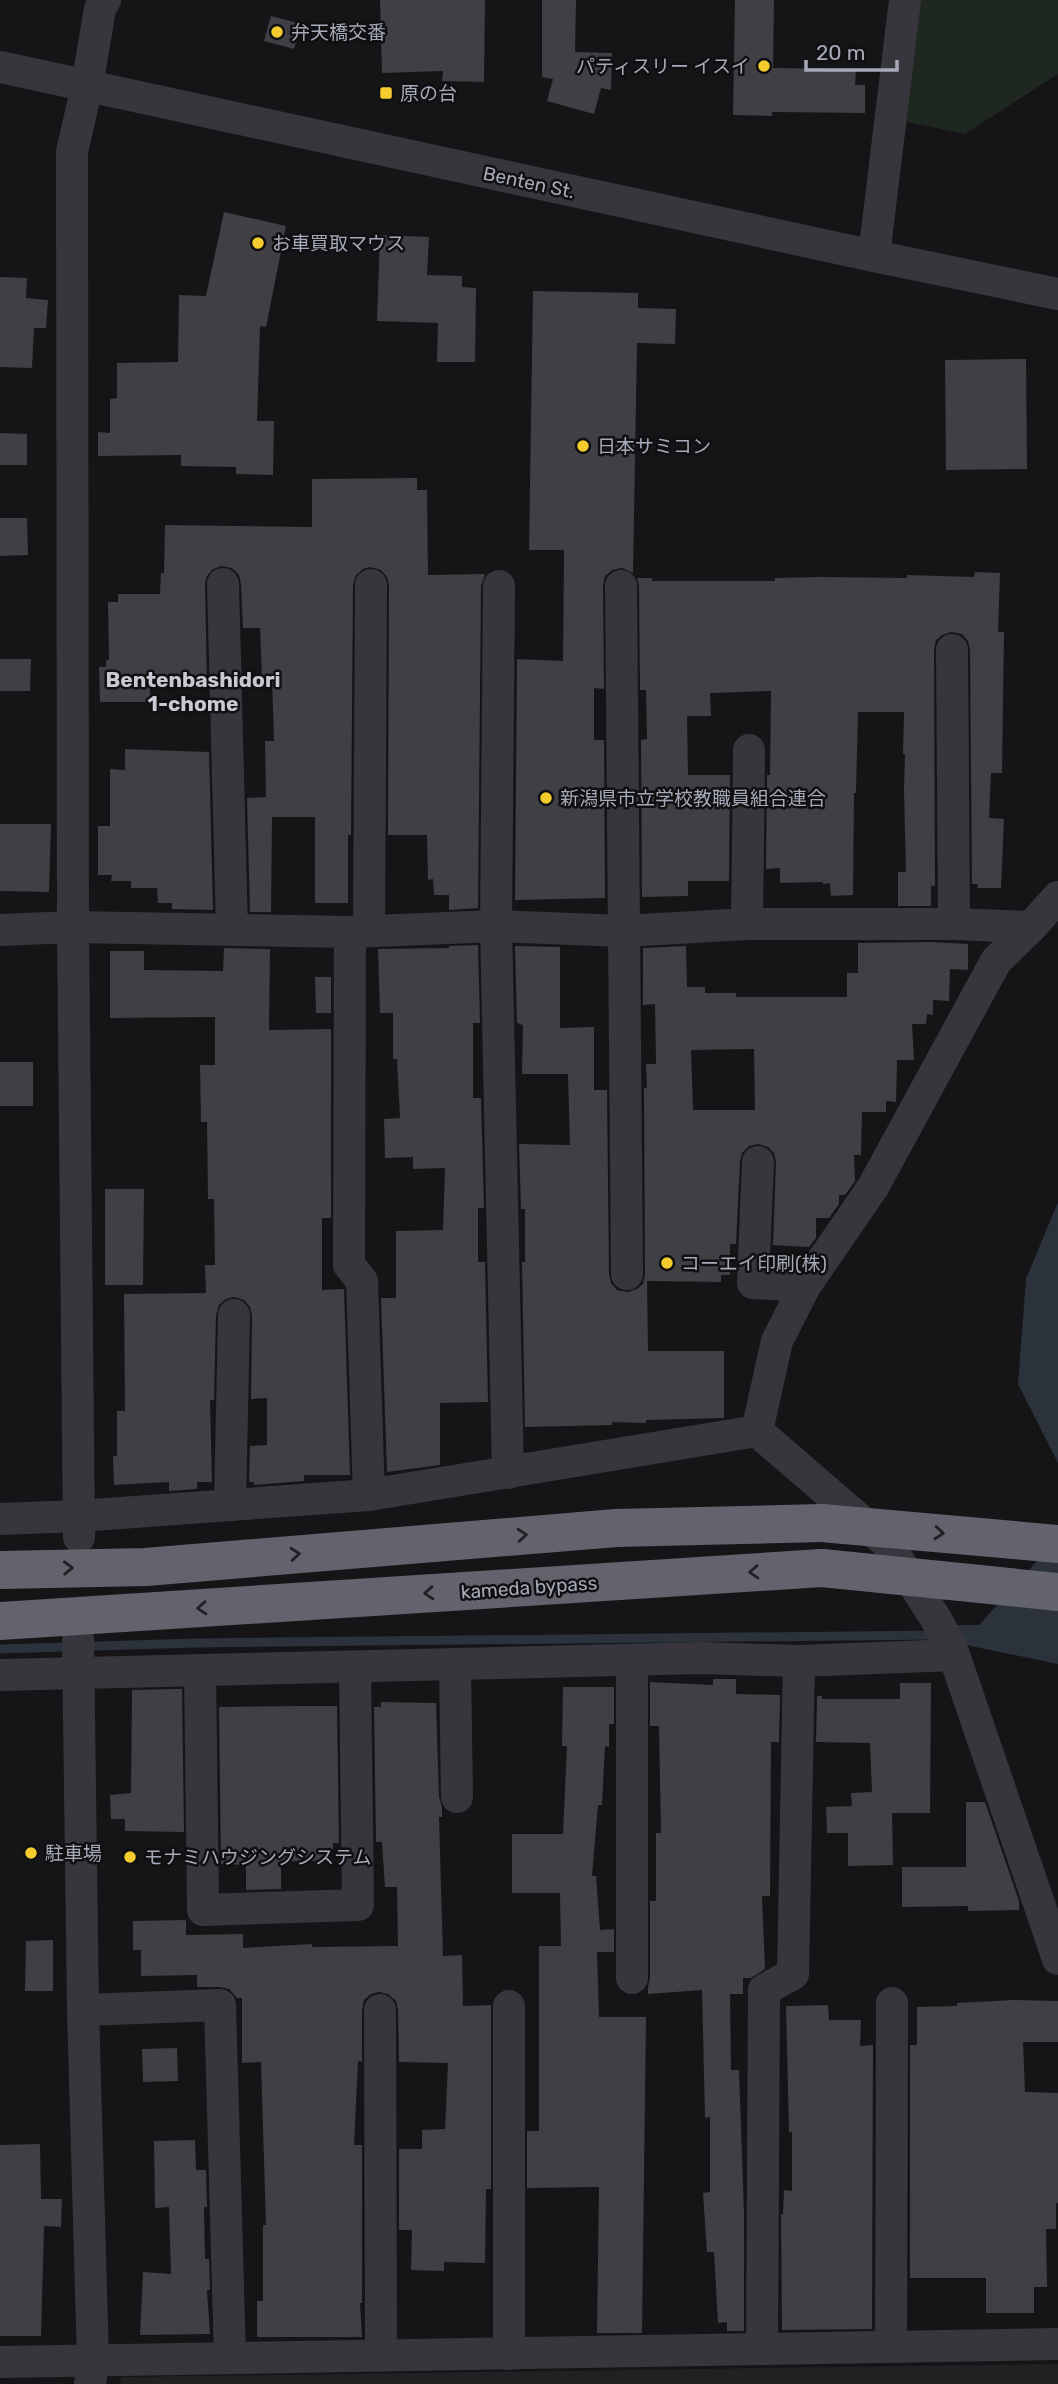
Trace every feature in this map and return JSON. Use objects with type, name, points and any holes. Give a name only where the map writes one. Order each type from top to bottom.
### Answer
[{"type":"highway","points":[[0,1570],[146,1567],[616,1528],[822,1523],[1058,1544]]},
{"type":"highway","name":"kameda bypass","points":[[0,1621],[822,1568],[1058,1592]]},
{"type":"street","points":[[79,1526],[73,927],[72,152],[100,9],[105,0]]},
{"type":"street","points":[[874,256],[905,0]]},
{"type":"street","name":"Benten St.","points":[[0,67],[1058,294]]},
{"type":"street","points":[[223,584],[232,929]]},
{"type":"street","points":[[369,1495],[362,1281],[349,1265],[371,585]]},
{"type":"street","points":[[499,586],[496,926],[508,1473]]},
{"type":"street","points":[[621,586],[627,1274]]},
{"type":"street","points":[[952,650],[954,925]]},
{"type":"street","points":[[742,762],[747,923]]},
{"type":"street","points":[[757,1431],[777,1341],[805,1286],[873,1187],[996,961],[1031,928],[1058,897]]},
{"type":"street","points":[[0,930],[73,927],[359,931],[496,926],[624,930],[747,923],[1031,928]]},
{"type":"street","points":[[758,1162],[753,1283],[805,1286]]},
{"type":"street","points":[[230,1505],[234,1315]]},
{"type":"street","points":[[0,1519],[79,1526],[230,1505],[369,1495],[757,1431]]},
{"type":"street","points":[[757,1431],[888,1544],[936,1619],[953,1652],[1058,1959]]},
{"type":"street","points":[[0,1675],[78,1658],[200,1670],[701,1658],[799,1661],[953,1652]]},
{"type":"street","points":[[78,1658],[91,2372]]},
{"type":"street","points":[[632,1660],[632,1978]]},
{"type":"street","points":[[762,2349],[764,1990],[793,1974],[799,1661]]},
{"type":"street","points":[[455,1664],[457,1797]]},
{"type":"street","points":[[200,1670],[203,1910],[358,1905],[355,1667]]},
{"type":"street","points":[[891,2347],[892,2004]]},
{"type":"street","points":[[83,2010],[220,2005],[230,2358]]},
{"type":"street","points":[[509,2006],[509,2354]]},
{"type":"street","points":[[380,2010],[381,2356]]},
{"type":"street","points":[[0,2362],[91,2372],[230,2358],[1058,2344]]},
{"type":"shaded area","points":[[920,0],[1058,0],[1058,74],[965,134],[903,121]]},
{"type":"shaded area","points":[[1058,1202],[1058,1463],[1018,1384],[1026,1279]]},
{"type":"shaded area","points":[[1058,1538],[1058,1664],[966,1645],[955,1625],[979,1625]]},
{"type":"shaded area","points":[[1058,2364],[1058,2384],[120,2384],[122,2377]]},
{"type":"building","points":[[380,0],[485,0],[484,82],[442,81],[443,71],[382,73]]},
{"type":"building","points":[[542,0],[576,0],[575,52],[612,53],[611,90],[601,88],[594,114],[547,101],[553,79],[542,77]]},
{"type":"building","points":[[735,0],[774,0],[773,68],[856,69],[855,85],[865,85],[865,113],[772,112],[772,116],[733,115]]},
{"type":"building","name":"弁天橋交番","points":[[271,16],[301,24],[294,49],[264,41]]},
{"type":"building","points":[[224,212],[286,226],[266,327],[260,326],[257,421],[274,421],[273,475],[236,474],[236,467],[181,466],[181,455],[98,456],[98,432],[110,433],[110,399],[117,398],[117,363],[178,362],[179,295],[206,296]]},
{"type":"building","points":[[380,235],[429,237],[427,275],[462,276],[462,287],[476,288],[475,362],[437,362],[438,323],[377,321]]},
{"type":"building","points":[[0,277],[27,278],[26,298],[48,300],[46,328],[34,328],[32,368],[0,367]]},
{"type":"building","points":[[533,291],[638,293],[638,308],[676,309],[675,344],[637,343],[633,573],[622,568],[612,570],[605,576],[603,586],[604,689],[594,688],[594,740],[604,740],[605,898],[515,900],[517,659],[563,661],[564,550],[529,550]]},
{"type":"building","points":[[1026,359],[1027,469],[946,470],[945,360]]},
{"type":"building","points":[[0,433],[27,434],[27,465],[0,465]]},
{"type":"building","points":[[417,478],[417,490],[427,490],[428,575],[485,574],[481,586],[478,908],[449,910],[449,895],[434,895],[433,879],[428,880],[427,835],[388,835],[389,585],[381,570],[370,567],[356,575],[353,585],[348,903],[315,903],[315,817],[272,817],[271,912],[250,912],[247,798],[266,797],[265,741],[274,741],[272,677],[262,677],[260,628],[243,628],[239,575],[232,568],[222,566],[213,569],[207,576],[207,684],[150,686],[150,702],[100,702],[99,667],[106,667],[106,660],[109,660],[108,602],[118,602],[118,594],[160,594],[161,573],[164,573],[165,525],[312,527],[312,479]]},
{"type":"building","points":[[0,518],[27,518],[28,555],[0,556]]},
{"type":"building","points":[[975,572],[1000,573],[998,632],[1004,632],[1002,773],[991,773],[989,818],[1004,819],[1001,888],[977,888],[978,884],[972,884],[970,650],[968,641],[962,634],[951,632],[936,640],[934,650],[935,886],[931,886],[931,906],[898,906],[898,872],[906,872],[904,712],[858,712],[853,895],[831,896],[830,883],[780,883],[780,868],[766,869],[771,691],[710,693],[711,716],[687,716],[688,775],[730,775],[729,881],[688,881],[688,896],[642,897],[641,740],[647,739],[646,690],[640,690],[637,578],[652,578],[652,581],[775,581],[775,578],[818,577],[907,578],[907,575],[974,577]]},
{"type":"building","points":[[0,659],[31,659],[30,691],[0,691]]},
{"type":"building","points":[[125,749],[209,752],[213,910],[172,909],[172,903],[158,903],[157,888],[131,888],[131,881],[111,881],[112,875],[98,875],[98,826],[110,826],[110,769],[125,770]]},
{"type":"building","points":[[0,824],[51,824],[49,892],[0,891]]},
{"type":"building","points":[[858,943],[968,944],[968,970],[950,969],[949,1001],[933,1000],[933,1015],[927,1014],[926,1024],[912,1024],[914,1060],[897,1060],[896,1102],[886,1101],[886,1112],[862,1112],[861,1155],[854,1155],[855,1181],[845,1195],[839,1195],[839,1204],[829,1218],[816,1218],[816,1238],[809,1247],[773,1245],[776,1162],[774,1153],[768,1147],[758,1144],[749,1146],[742,1153],[740,1161],[736,1244],[730,1244],[730,1275],[721,1275],[721,1282],[647,1281],[648,1351],[724,1351],[724,1418],[525,1427],[522,1262],[525,1262],[525,1209],[521,1209],[519,1144],[570,1145],[568,1074],[522,1074],[523,1025],[517,1023],[515,946],[560,947],[560,1028],[594,1027],[594,1090],[607,1090],[609,1274],[611,1283],[617,1290],[628,1292],[643,1284],[645,1274],[644,1088],[647,1088],[646,1064],[656,1064],[655,1004],[643,1005],[643,948],[686,946],[687,987],[705,987],[705,993],[736,993],[736,997],[847,997],[847,973],[858,973]],"holes":[[[754,1049],[755,1110],[693,1110],[691,1050]]]},
{"type":"building","points":[[478,945],[480,1023],[473,1023],[473,1098],[481,1098],[484,1208],[478,1208],[478,1262],[485,1262],[488,1402],[440,1403],[440,1465],[387,1472],[381,1298],[396,1298],[396,1231],[443,1230],[445,1168],[413,1169],[413,1157],[385,1158],[384,1119],[400,1118],[397,1059],[393,1059],[393,1013],[380,1013],[378,949]]},
{"type":"building","points":[[224,948],[270,949],[269,1030],[331,1029],[331,1218],[322,1218],[322,1290],[344,1289],[350,1475],[304,1475],[304,1481],[254,1485],[254,1482],[249,1482],[250,1446],[267,1445],[267,1398],[251,1399],[252,1315],[244,1300],[234,1297],[219,1305],[216,1315],[214,1400],[210,1400],[212,1482],[197,1482],[197,1489],[169,1491],[169,1482],[114,1485],[113,1456],[117,1456],[117,1411],[125,1411],[124,1294],[206,1293],[205,1265],[215,1265],[214,1199],[208,1199],[207,1122],[201,1122],[200,1065],[215,1065],[215,1017],[110,1018],[110,951],[144,951],[144,970],[223,971]]},
{"type":"building","points":[[315,977],[331,977],[331,1013],[316,1013]]},
{"type":"building","points":[[0,1062],[33,1062],[33,1106],[0,1106]]},
{"type":"building","points":[[105,1189],[144,1189],[143,1285],[105,1285]]},
{"type":"building","points":[[713,1679],[736,1679],[736,1694],[780,1695],[779,1742],[771,1742],[770,1896],[762,1896],[765,1969],[751,1978],[743,1978],[743,1994],[730,1994],[731,2070],[739,2070],[744,2213],[744,2331],[727,2331],[727,2322],[718,2323],[714,2252],[707,2252],[703,2193],[710,2192],[710,2117],[705,2118],[702,1990],[648,1994],[650,1901],[656,1901],[656,1833],[661,1833],[659,1726],[650,1726],[650,1682],[713,1685]]},
{"type":"building","points":[[900,1683],[931,1683],[930,1813],[892,1813],[893,1865],[848,1866],[848,1833],[827,1833],[826,1807],[852,1806],[851,1793],[872,1792],[870,1743],[816,1742],[817,1696],[822,1696],[822,1699],[900,1699]]},
{"type":"building","points":[[563,1687],[614,1687],[614,1724],[609,1724],[609,1747],[605,1746],[602,1805],[598,1805],[592,1876],[596,1876],[600,1930],[614,1929],[614,1952],[597,1952],[599,2017],[646,2017],[642,2333],[597,2333],[599,2187],[527,2188],[527,2131],[539,2131],[539,1946],[561,1946],[560,1893],[512,1893],[512,1834],[563,1834],[567,1746],[562,1746]]},
{"type":"building","points":[[182,1689],[184,1832],[125,1831],[125,1819],[111,1819],[110,1795],[131,1793],[132,1690]]},
{"type":"building","points":[[381,1702],[436,1703],[439,1797],[442,1807],[442,1817],[439,1817],[443,1956],[462,1955],[463,2006],[491,2005],[491,2189],[486,2189],[485,2263],[444,2262],[444,2271],[411,2270],[412,2230],[399,2230],[399,2149],[422,2149],[422,2130],[445,2129],[448,2063],[399,2062],[396,2001],[388,1994],[371,1994],[364,2000],[362,2010],[362,2062],[358,2061],[354,2145],[362,2145],[362,2337],[257,2337],[257,2301],[263,2301],[263,2225],[266,2225],[261,2062],[242,2063],[242,1998],[237,1998],[229,1989],[197,1987],[197,1975],[141,1976],[141,1950],[133,1950],[133,1921],[186,1920],[186,1935],[243,1934],[243,1948],[312,1944],[312,1947],[398,1946],[397,1887],[385,1887],[382,1842],[376,1842],[374,1707],[381,1707]]},
{"type":"building","points":[[337,1706],[339,1843],[333,1843],[333,1849],[326,1849],[326,1861],[281,1861],[281,1889],[246,1890],[246,1865],[221,1864],[219,1707]]},
{"type":"building","points":[[966,1802],[985,1802],[1019,1901],[1019,1910],[968,1911],[968,1906],[902,1907],[902,1867],[966,1867]]},
{"type":"building","points":[[53,1940],[53,1991],[25,1991],[26,1941]]},
{"type":"building","points":[[1013,2000],[1058,2001],[1058,2042],[1023,2042],[1025,2092],[1058,2093],[1056,2229],[1046,2229],[1047,2287],[1034,2287],[1034,2313],[986,2313],[986,2278],[910,2278],[910,2045],[917,2045],[917,2007]]},
{"type":"building","points":[[828,2005],[829,2020],[861,2020],[860,2046],[873,2045],[872,2329],[782,2330],[781,2214],[784,2190],[792,2191],[786,2006]]},
{"type":"building","points":[[177,2048],[178,2081],[143,2082],[142,2049]]},
{"type":"building","points":[[195,2140],[196,2170],[206,2170],[205,2259],[209,2259],[210,2290],[207,2290],[210,2334],[140,2335],[143,2272],[171,2274],[169,2207],[155,2208],[154,2141]]},
{"type":"building","points":[[40,2144],[41,2199],[62,2199],[61,2227],[44,2226],[41,2336],[0,2336],[0,2145]]},
{"type":"waterway","points":[[0,1649],[196,1643],[936,1635]]},
{"type":"place","name":"弁天橋交番","points":[[277,32]]},
{"type":"place","name":"パティスリー イスイ","points":[[764,66]]},
{"type":"place","name":"原の台","points":[[386,93]]},
{"type":"place","name":"お車買取マウス","points":[[258,243]]},
{"type":"place","name":"日本サミコン","points":[[583,446]]},
{"type":"place","name":"新潟県市立学校教職員組合連合","points":[[546,798]]},
{"type":"place","name":"コーエイ印刷(株)","points":[[667,1263]]},
{"type":"place","name":"駐車場","points":[[31,1853]]},
{"type":"place","name":"モナミハウジングシステム","points":[[130,1857]]},
{"type":"district","name":"Bentenbashidori 1-chome","points":[[193,692]]}]
